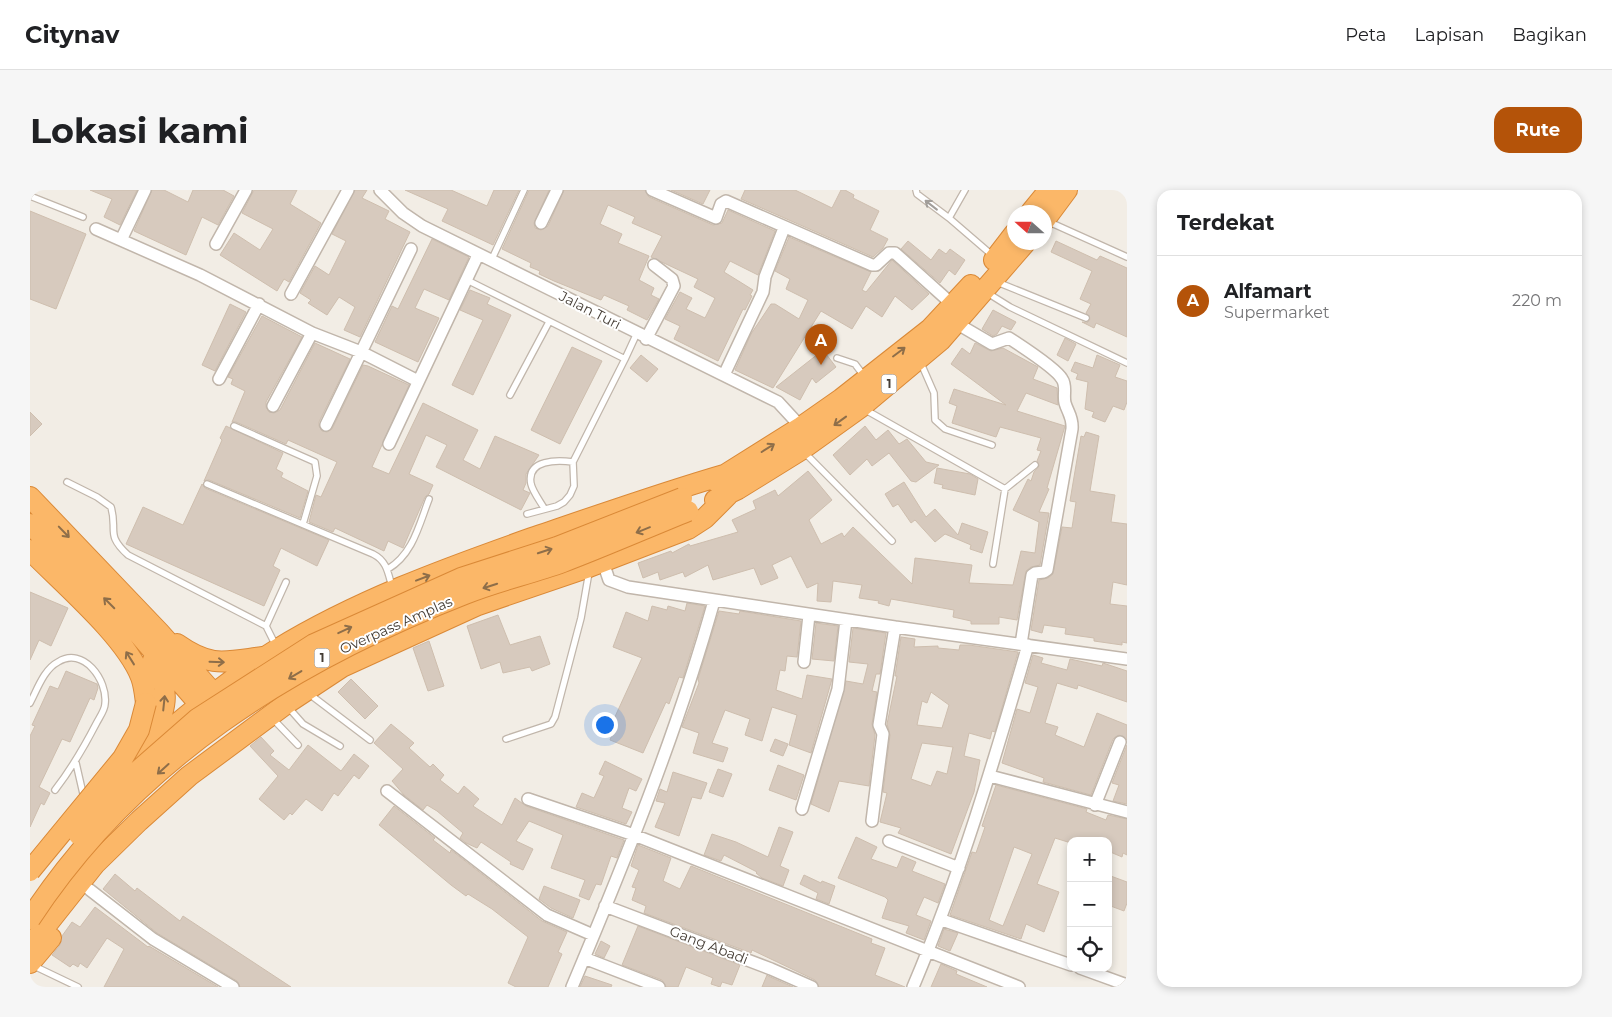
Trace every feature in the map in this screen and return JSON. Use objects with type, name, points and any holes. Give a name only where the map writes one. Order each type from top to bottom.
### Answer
[{"type":"highway","points":[[1044,205],[1048,190]]},
{"type":"highway","points":[[1052,206],[1067,190]]},
{"type":"highway","name":"1","points":[[728,495],[801,450],[862,407],[919,359],[1007,243]]},
{"type":"highway","name":"1","points":[[727,474],[801,427],[930,329],[954,314],[989,286],[1019,250]]},
{"type":"highway","points":[[30,855],[85,800],[206,700],[273,653],[363,603],[392,590],[654,495],[727,474]]},
{"type":"highway","name":"Overpass Amplas","points":[[30,919],[54,884],[130,800],[206,732],[244,706],[321,658],[425,610],[467,593],[562,562],[685,505],[727,474]]},
{"type":"highway","points":[[30,946],[95,864],[139,820],[189,776],[278,710],[342,667],[478,605],[596,565],[688,529],[705,518],[728,495]]},
{"type":"highway","name":"Overpass Amplas","points":[[30,895],[116,790],[182,732],[235,692],[306,649],[418,596],[461,578],[685,505],[728,495]]},
{"type":"highway","points":[[30,497],[159,632],[235,743]]},
{"type":"highway","points":[[30,524],[206,700]]},
{"type":"highway","points":[[30,550],[114,635],[132,658],[142,678],[146,703],[139,730],[123,758],[30,871]]},
{"type":"highway","points":[[129,622],[162,673],[165,692],[165,709],[160,725],[147,748]]},
{"type":"highway","points":[[159,632],[206,661],[224,662],[273,653]]},
{"type":"highway","points":[[30,964],[124,851],[235,743]]},
{"type":"street","points":[[121,240],[145,190]]},
{"type":"street","points":[[216,244],[246,190]]},
{"type":"street","points":[[291,294],[348,190]]},
{"type":"street","name":"Jalan Turi","points":[[380,190],[403,213],[422,226],[478,256],[778,402],[801,427]]},
{"type":"street","points":[[542,223],[557,190]]},
{"type":"street","points":[[652,190],[716,218],[721,204],[726,201],[872,265],[876,266],[890,253],[895,253],[954,314],[992,344],[1009,338],[1046,364],[1062,379],[1065,389],[1064,400],[1072,415],[1072,429],[1047,570],[1032,575],[1025,645],[990,776],[942,920],[913,987]]},
{"type":"street","points":[[724,375],[763,292],[765,277],[784,228]]},
{"type":"street","points":[[96,229],[260,304],[312,333],[361,352],[418,381]]},
{"type":"street","points":[[326,425],[411,248]]},
{"type":"street","points":[[389,444],[478,256]]},
{"type":"street","points":[[642,336],[674,286],[672,278],[654,265]]},
{"type":"street","points":[[220,379],[260,304]]},
{"type":"street","points":[[273,406],[312,333]]},
{"type":"street","points":[[596,565],[609,580],[628,587],[810,615],[1127,659]]},
{"type":"street","points":[[572,987],[634,835],[683,700],[714,601]]},
{"type":"street","points":[[804,662],[810,615]]},
{"type":"street","points":[[802,809],[836,696],[846,620]]},
{"type":"street","points":[[872,821],[883,734],[879,725],[895,627]]},
{"type":"street","points":[[1095,805],[1120,742]]},
{"type":"street","points":[[990,776],[1127,812]]},
{"type":"street","points":[[387,791],[548,916],[593,935]]},
{"type":"street","points":[[528,799],[634,835],[1019,987]]},
{"type":"street","points":[[889,841],[959,868]]},
{"type":"street","points":[[90,890],[157,942],[234,987]]},
{"type":"street","name":"Gang Abadi","points":[[605,906],[771,968],[812,987]]},
{"type":"street","points":[[942,920],[1067,964]]},
{"type":"street","points":[[584,958],[659,987]]},
{"type":"street","points":[[1091,972],[1127,985]]},
{"type":"lane","points":[[491,261],[524,190]]},
{"type":"lane","points":[[916,190],[917,194],[996,258]]},
{"type":"lane","points":[[949,218],[965,190]]},
{"type":"lane","points":[[30,196],[83,217]]},
{"type":"lane","points":[[1052,223],[1127,256]]},
{"type":"lane","points":[[467,280],[625,359]]},
{"type":"lane","points":[[989,286],[1086,318]]},
{"type":"lane","points":[[989,286],[1010,307],[1127,363]]},
{"type":"lane","points":[[510,395],[550,322]]},
{"type":"lane","points":[[527,514],[564,502],[570,495],[574,486],[573,462],[625,359],[642,336]]},
{"type":"lane","points":[[837,358],[855,364],[866,378]]},
{"type":"lane","points":[[919,359],[934,392],[935,420],[945,429],[992,446]]},
{"type":"lane","points":[[862,407],[1005,489]]},
{"type":"lane","points":[[234,426],[315,462],[317,476],[303,524]]},
{"type":"lane","points":[[801,450],[892,540]]},
{"type":"lane","points":[[544,508],[533,489],[532,473],[537,466],[545,462],[553,460],[573,462]]},
{"type":"lane","points":[[993,564],[1005,489],[1035,465]]},
{"type":"lane","points":[[67,482],[97,497],[110,507],[112,535],[117,546],[128,555],[266,626]]},
{"type":"lane","points":[[207,484],[380,557],[388,568],[392,590]]},
{"type":"lane","points":[[388,568],[400,562],[411,546],[429,499]]},
{"type":"lane","points":[[506,739],[551,724],[555,716],[596,565]]},
{"type":"lane","points":[[273,653],[266,626],[286,582]]},
{"type":"lane","points":[[30,703],[50,667],[59,661],[71,658],[82,660],[94,669],[105,693],[105,706],[76,763],[55,790]]},
{"type":"lane","points":[[307,691],[370,740]]},
{"type":"lane","points":[[278,710],[298,745]]},
{"type":"lane","points":[[278,710],[340,746]]},
{"type":"lane","points":[[76,763],[85,800]]},
{"type":"lane","points":[[30,964],[78,987]]},
{"type":"building","points":[[90,190],[137,190],[120,225],[104,217],[112,199]]},
{"type":"building","points":[[152,190],[164,190],[188,202],[193,190],[223,190],[234,196],[218,225],[202,217],[186,255],[134,231]]},
{"type":"building","points":[[254,190],[297,190],[290,204],[321,223],[289,282],[284,279],[277,291],[220,255],[234,233],[260,250],[273,229],[242,213]]},
{"type":"building","points":[[355,190],[367,190],[362,198],[389,211],[385,219],[410,232],[360,337],[344,330],[355,307],[339,297],[327,315],[308,303],[311,300],[300,293],[315,266],[329,275],[346,241],[332,234]]},
{"type":"building","points":[[405,190],[451,190],[487,206],[494,190],[519,190],[493,245],[442,221],[448,209]]},
{"type":"building","points":[[529,190],[549,190],[534,223],[535,228],[541,230],[548,226],[564,190],[645,190],[649,197],[713,225],[722,223],[728,210],[775,231],[758,275],[730,261],[724,272],[753,290],[750,295],[752,296],[745,310],[743,309],[718,361],[674,339],[680,326],[665,319],[680,292],[692,298],[686,309],[705,318],[715,298],[694,287],[698,279],[651,257],[662,236],[632,223],[635,217],[608,205],[600,224],[622,234],[618,243],[649,256],[639,280],[654,288],[651,295],[659,299],[647,320],[627,310],[629,306],[604,295],[601,300],[539,274],[540,271],[530,267],[531,263],[502,249]]},
{"type":"building","points":[[671,190],[710,190],[703,204]]},
{"type":"building","points":[[745,190],[795,190],[832,208],[841,190],[845,190],[854,195],[853,198],[879,211],[870,230],[888,239],[883,248],[873,257],[741,199]]},
{"type":"building","points":[[30,211],[86,234],[56,309],[30,299]]},
{"type":"building","points":[[789,237],[871,272],[862,290],[866,292],[892,260],[929,294],[912,310],[895,296],[882,317],[866,306],[852,329],[821,311],[773,388],[735,370],[751,334],[771,304],[775,304],[799,319],[808,300],[786,289],[790,279],[775,271]]},
{"type":"building","points":[[432,239],[469,257],[449,300],[424,289],[415,308],[439,318],[418,362],[375,342],[392,306],[398,309]]},
{"type":"building","points":[[908,241],[931,260],[939,249],[946,254],[950,249],[965,260],[955,275],[949,270],[940,283],[901,249]]},
{"type":"building","points":[[1056,241],[1097,260],[1100,256],[1127,268],[1127,337],[1096,323],[1094,328],[1082,322],[1087,323],[1090,319],[1086,313],[1091,304],[1080,299],[1092,271],[1051,252]]},
{"type":"building","points":[[470,290],[490,298],[487,304],[511,315],[473,395],[452,385],[483,320],[460,310]]},
{"type":"building","points":[[230,304],[246,312],[215,371],[202,365]]},
{"type":"building","points":[[993,310],[1016,322],[1011,330],[1002,326],[997,334],[993,336],[982,329]]},
{"type":"building","points":[[262,316],[302,337],[266,402],[269,412],[274,413],[280,410],[315,343],[350,359],[319,422],[322,431],[327,432],[332,429],[363,365],[368,366],[409,385],[372,467],[389,474],[423,403],[478,430],[463,460],[480,469],[495,436],[539,455],[526,474],[526,483],[523,490],[530,493],[521,510],[436,467],[447,445],[426,435],[409,474],[433,485],[429,494],[425,497],[403,548],[388,541],[384,551],[335,528],[333,532],[309,522],[316,495],[321,497],[337,462],[288,440],[286,444],[236,422],[232,422],[245,391],[231,384],[233,379],[228,377]]},
{"type":"building","points":[[1065,338],[1076,344],[1068,361],[1057,355]]},
{"type":"building","points":[[975,343],[991,351],[1003,348],[1038,367],[1033,379],[1057,388],[1058,405],[1026,393],[1017,411],[1065,426],[1047,488],[1049,489],[1039,512],[1049,513],[1040,565],[1031,567],[1026,571],[1017,620],[999,617],[999,624],[971,624],[971,621],[953,617],[954,610],[891,599],[889,606],[878,603],[879,601],[859,598],[862,585],[833,581],[831,602],[817,601],[818,583],[807,588],[791,556],[772,565],[778,578],[761,585],[754,568],[713,580],[708,565],[685,577],[683,572],[660,580],[658,572],[643,578],[638,563],[671,551],[672,553],[689,544],[690,546],[738,532],[732,520],[756,509],[753,501],[775,490],[778,496],[808,471],[832,500],[809,520],[821,544],[842,533],[844,537],[853,527],[912,584],[915,558],[972,565],[969,583],[1013,585],[1021,551],[1035,553],[1039,522],[1013,510],[1028,479],[1031,481],[1034,472],[1039,466],[1037,461],[1041,451],[1037,450],[1041,438],[1000,427],[996,437],[952,423],[957,406],[949,403],[954,389],[1006,405],[951,364],[962,348],[970,354]]},
{"type":"building","points":[[572,347],[602,361],[560,444],[531,430]]},
{"type":"building","points":[[823,350],[836,367],[816,383],[812,378],[800,400],[776,387]]},
{"type":"building","points":[[641,355],[658,369],[647,382],[630,368]]},
{"type":"building","points":[[1097,355],[1120,365],[1115,377],[1127,381],[1127,402],[1124,410],[1113,406],[1105,422],[1092,417],[1094,412],[1085,409],[1088,382],[1076,379],[1078,374],[1071,371],[1075,362],[1093,368]]},
{"type":"building","points":[[30,412],[42,424],[30,436]]},
{"type":"building","points":[[226,426],[283,453],[276,469],[283,473],[281,477],[308,491],[300,518],[209,480],[204,481]]},
{"type":"building","points":[[865,426],[876,440],[888,430],[899,444],[907,439],[926,462],[939,465],[916,482],[911,481],[889,453],[872,466],[867,459],[850,475],[833,455]]},
{"type":"building","points":[[1086,432],[1099,436],[1090,491],[1115,495],[1111,522],[1127,524],[1127,585],[1113,582],[1110,604],[1127,606],[1127,643],[1122,642],[1122,645],[1094,641],[1094,638],[1065,634],[1066,628],[1044,625],[1042,633],[1031,630],[1039,580],[1048,578],[1053,574],[1062,527],[1072,528],[1076,502],[1070,501],[1081,436],[1084,437]]},
{"type":"building","points":[[937,468],[970,474],[978,479],[975,495],[942,488],[943,485],[934,483]]},
{"type":"building","points":[[904,482],[926,517],[935,509],[958,535],[962,523],[988,532],[982,553],[970,549],[971,545],[945,534],[935,542],[915,520],[911,523],[898,504],[893,507],[885,494]]},
{"type":"building","points":[[202,484],[205,488],[329,540],[317,566],[281,548],[273,566],[280,570],[264,606],[126,544],[143,507],[183,525]]},
{"type":"building","points":[[30,592],[68,608],[51,646],[39,640],[30,660]]},
{"type":"building","points":[[687,603],[705,606],[683,678],[679,677],[669,704],[666,702],[643,753],[610,740],[617,722],[613,721],[642,658],[613,647],[626,612],[648,621],[652,606],[667,610],[668,606],[685,611]]},
{"type":"building","points":[[719,611],[739,614],[740,611],[801,621],[797,657],[787,656],[785,671],[780,670],[776,690],[802,699],[807,675],[832,679],[811,753],[789,745],[797,715],[772,707],[762,741],[745,735],[750,719],[725,710],[712,743],[728,748],[723,762],[693,753],[699,733],[682,727],[699,683],[698,679]]},
{"type":"building","points":[[498,615],[510,645],[540,636],[550,664],[532,671],[530,667],[503,673],[500,662],[481,669],[467,626]]},
{"type":"building","points":[[816,623],[838,626],[834,661],[812,659]]},
{"type":"building","points":[[853,628],[886,633],[880,674],[876,674],[872,691],[877,692],[872,724],[875,735],[869,786],[839,781],[829,812],[811,804],[846,681],[863,684],[868,664],[849,662]]},
{"type":"building","points":[[901,637],[915,639],[914,647],[938,646],[938,648],[959,650],[960,645],[969,645],[1018,652],[995,732],[992,731],[990,739],[969,733],[964,756],[980,760],[974,792],[951,854],[898,833],[901,828],[880,822],[887,793],[883,792],[890,735],[887,724],[897,676],[895,676]],"holes":[[[931,692],[949,705],[942,728],[917,725],[922,701],[927,703]],[[922,743],[953,747],[947,774],[937,771],[931,786],[911,779]]]},
{"type":"building","points":[[429,641],[444,686],[428,691],[413,648]]},
{"type":"building","points":[[1033,655],[1043,658],[1041,663],[1067,670],[1070,659],[1102,666],[1103,663],[1127,671],[1127,702],[1078,685],[1077,689],[1057,683],[1045,723],[1058,727],[1055,735],[1084,747],[1097,713],[1127,725],[1127,740],[1119,735],[1113,739],[1091,795],[1043,782],[1044,778],[1002,763],[1017,709],[1030,713],[1038,687],[1025,683]]},
{"type":"building","points":[[66,671],[97,684],[98,688],[94,700],[90,698],[70,742],[62,739],[39,787],[50,793],[44,805],[41,803],[30,827],[30,736],[35,726],[32,725],[50,686],[58,689]]},
{"type":"building","points":[[351,679],[378,706],[365,719],[338,692]]},
{"type":"building","points":[[391,724],[414,743],[409,748],[430,767],[433,764],[444,775],[440,780],[458,794],[464,786],[479,799],[473,806],[502,825],[515,798],[526,806],[624,840],[617,858],[611,856],[601,885],[596,884],[589,900],[579,896],[585,880],[551,868],[563,835],[529,821],[516,841],[533,849],[523,870],[510,864],[511,862],[481,842],[477,848],[466,843],[460,838],[463,833],[437,811],[427,805],[423,810],[404,795],[392,781],[403,769],[374,743]]},
{"type":"building","points":[[261,737],[274,751],[270,755],[289,770],[308,745],[341,771],[354,754],[369,766],[359,779],[354,775],[338,796],[334,793],[322,811],[306,799],[292,815],[290,813],[284,820],[259,799],[278,776],[250,746]]},
{"type":"building","points":[[775,739],[788,744],[783,756],[770,751]]},
{"type":"building","points":[[1127,745],[1127,804],[1113,801],[1119,785],[1112,783]]},
{"type":"building","points":[[605,761],[642,779],[636,791],[629,788],[622,808],[632,812],[626,824],[576,807],[582,793],[594,798],[604,776],[599,774]]},
{"type":"building","points":[[778,765],[804,775],[796,800],[769,790]]},
{"type":"building","points":[[718,769],[732,774],[723,797],[709,792]]},
{"type":"building","points":[[673,772],[707,783],[701,799],[692,797],[679,836],[655,827],[665,803],[656,801],[660,789],[667,792]]},
{"type":"building","points":[[996,785],[1087,809],[1086,812],[1106,820],[1108,815],[1127,819],[1127,855],[1123,853],[1122,857],[1112,853],[1112,837],[1067,837],[1067,842],[1055,838],[1037,884],[1059,892],[1044,932],[1026,924],[1021,939],[950,915],[972,852],[976,853],[985,827],[982,826]],"holes":[[[1014,847],[1032,854],[1003,926],[989,920]]]},
{"type":"building","points":[[394,806],[435,838],[433,840],[450,853],[451,850],[542,921],[567,932],[558,952],[562,954],[548,987],[516,987],[508,983],[528,937],[492,909],[468,894],[466,896],[451,885],[379,825]]},
{"type":"building","points":[[779,827],[793,832],[780,866],[789,870],[783,886],[762,878],[757,872],[724,855],[721,861],[704,855],[712,834],[736,842],[768,857]]},
{"type":"building","points":[[856,837],[877,847],[871,859],[897,868],[902,856],[916,862],[912,871],[945,884],[938,903],[924,897],[916,915],[931,921],[924,940],[906,933],[909,926],[882,918],[888,900],[885,897],[838,878]]},
{"type":"building","points":[[638,845],[671,858],[663,881],[680,889],[691,866],[872,939],[871,943],[885,948],[875,975],[905,987],[819,987],[815,980],[752,950],[751,953],[644,913],[646,906],[632,900],[636,888],[632,887],[639,870],[631,866]]},
{"type":"building","points":[[115,874],[135,891],[137,888],[180,921],[183,916],[291,987],[240,987],[237,981],[157,933],[103,889]]},
{"type":"building","points":[[804,875],[821,883],[822,881],[835,886],[829,904],[816,899],[818,893],[800,884]]},
{"type":"building","points":[[1112,876],[1127,882],[1127,903],[1124,911],[1112,906]]},
{"type":"building","points":[[544,886],[580,900],[573,918],[551,908],[539,899]]},
{"type":"building","points":[[95,907],[148,947],[218,987],[104,987],[124,949],[107,938],[87,968],[80,963],[78,967],[73,964],[70,967],[52,955],[60,945],[62,936],[72,922],[80,927]]},
{"type":"building","points":[[638,926],[740,965],[732,985],[722,982],[720,987],[711,984],[713,978],[686,967],[678,987],[666,987],[662,980],[622,965]]},
{"type":"building","points":[[944,929],[958,933],[950,951],[938,946]]},
{"type":"building","points":[[601,941],[610,946],[604,958],[595,954]]},
{"type":"building","points":[[941,964],[957,971],[956,974],[987,987],[931,987]]},
{"type":"building","points":[[585,976],[612,985],[611,987],[580,987]]},
{"type":"building","points":[[768,976],[793,987],[762,987]]},
{"type":"place","name":"Alfamart","points":[[821,365]]}]
